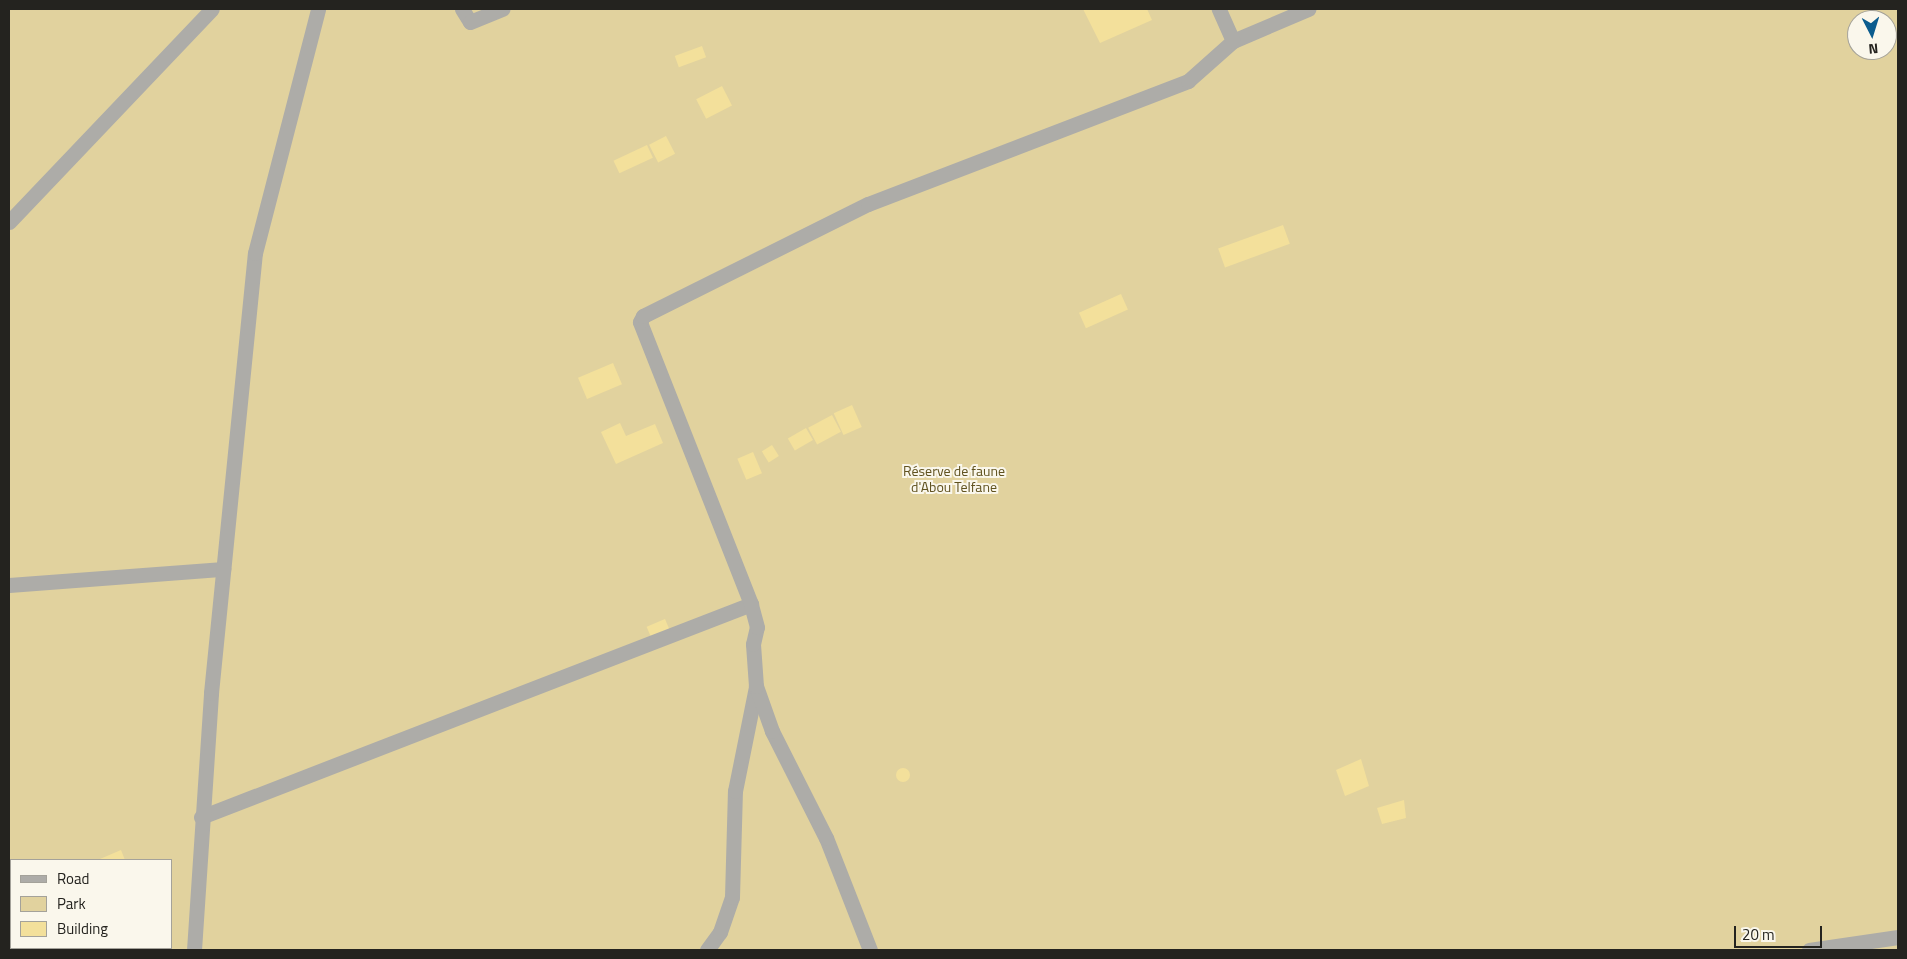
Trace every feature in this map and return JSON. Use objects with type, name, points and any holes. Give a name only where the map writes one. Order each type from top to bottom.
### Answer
[{"type":"street","points":[[9,222],[212,9]]},
{"type":"street","points":[[194,950],[201,817],[223,569],[255,253],[318,9]]},
{"type":"street","points":[[462,9],[470,22],[503,9]]},
{"type":"street","points":[[1218,9],[1233,41]]},
{"type":"street","points":[[707,950],[720,932],[732,897],[735,791],[756,686],[753,644],[757,627],[751,604],[643,333],[643,316],[868,204],[1188,81],[1233,41],[1308,9]]},
{"type":"street","points":[[9,585],[223,569]]},
{"type":"street","points":[[201,817],[751,604]]},
{"type":"street","points":[[756,686],[772,731],[826,838],[870,950]]},
{"type":"street","points":[[1809,950],[1898,938]]},
{"type":"green space","name":"Réserve de faune d'Abou Telfane","points":[[9,9],[1898,9],[1898,950],[9,950]]},
{"type":"building","points":[[1083,9],[1147,9],[1152,20],[1100,43]]},
{"type":"building","points":[[702,46],[706,57],[679,67],[675,56]]},
{"type":"building","points":[[722,86],[732,106],[706,119],[696,99]]},
{"type":"building","points":[[666,136],[675,154],[658,162],[649,145]]},
{"type":"building","points":[[647,145],[653,158],[619,173],[613,161]]},
{"type":"building","points":[[1283,225],[1290,244],[1225,267],[1218,249]]},
{"type":"building","points":[[1121,294],[1128,310],[1086,328],[1079,313]]},
{"type":"building","points":[[613,363],[622,384],[587,399],[578,378]]},
{"type":"building","points":[[852,405],[862,427],[843,435],[834,413]]},
{"type":"building","points":[[832,415],[841,432],[817,444],[808,428]]},
{"type":"building","points":[[620,423],[626,436],[655,424],[663,443],[616,464],[601,432]]},
{"type":"building","points":[[806,428],[813,440],[795,451],[788,438]]},
{"type":"building","points":[[772,445],[779,456],[769,462],[762,451]]},
{"type":"building","points":[[753,452],[762,473],[746,480],[737,459]]},
{"type":"building","points":[[665,619],[671,633],[652,641],[647,627]]},
{"type":"building","points":[[1361,759],[1369,786],[1345,796],[1336,770]]},
{"type":"building","points":[[903,768],[908,770],[910,775],[908,780],[903,782],[898,780],[896,775],[898,770]]},
{"type":"building","points":[[1404,800],[1406,818],[1382,824],[1377,808]]},
{"type":"building","points":[[121,850],[125,859],[100,859]]},
{"type":"building","points":[[9,878],[10,914],[9,914]]}]
